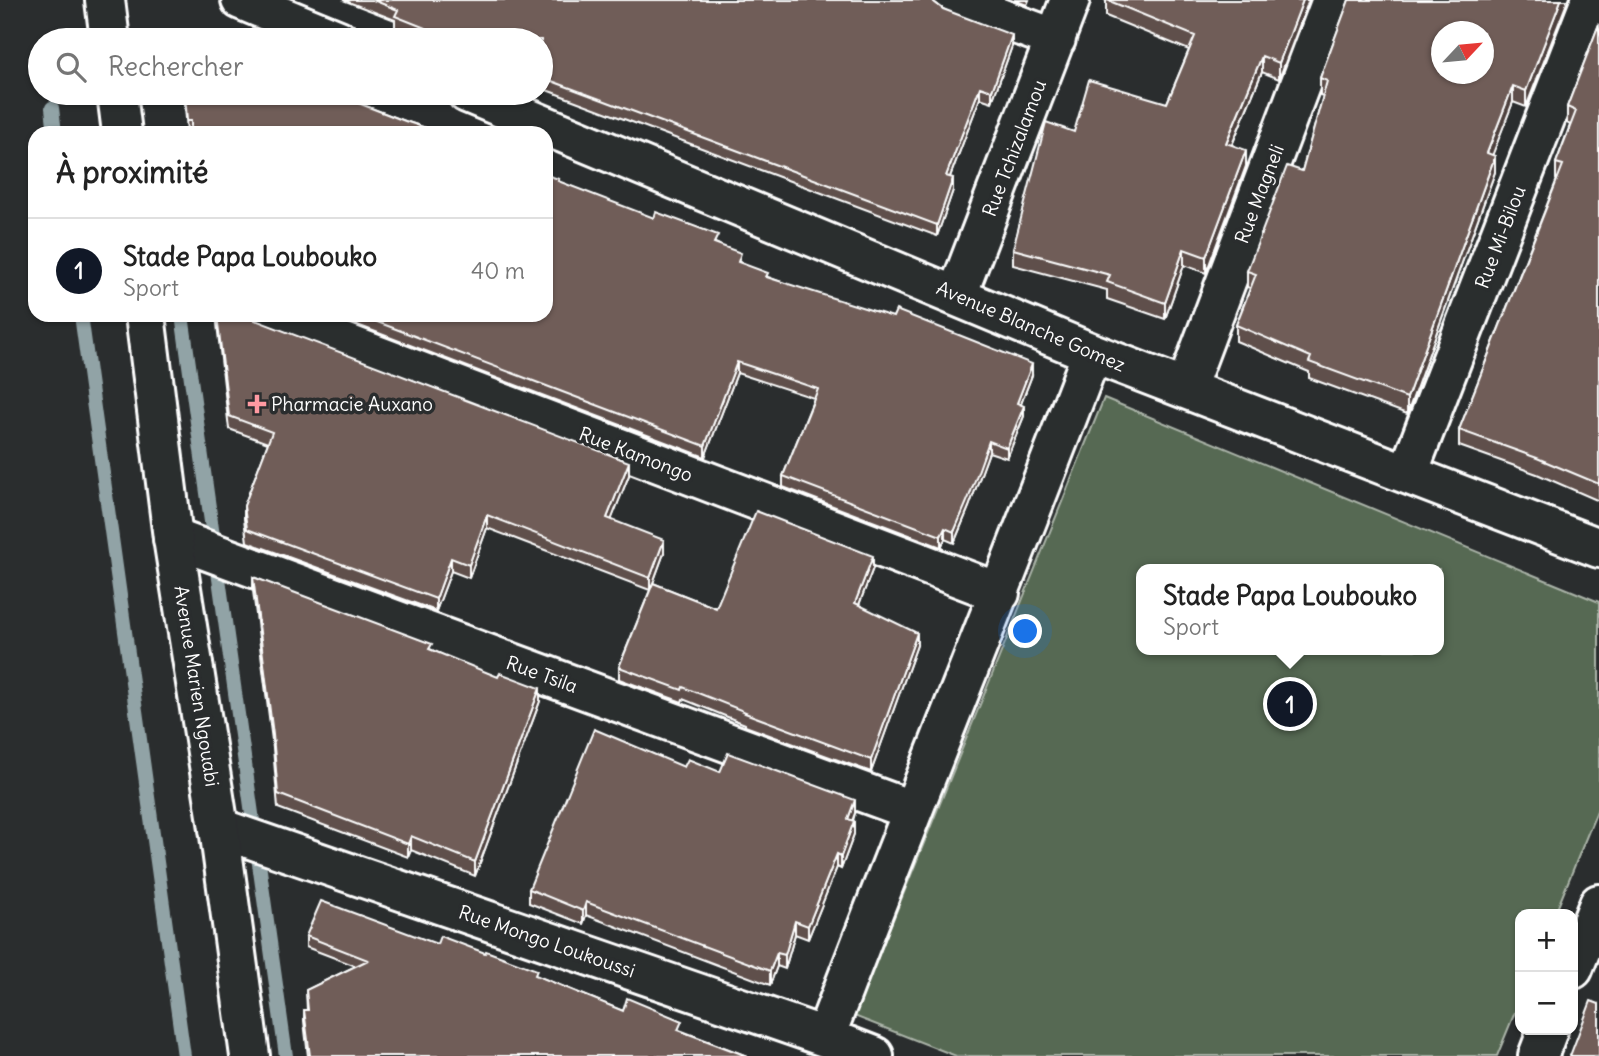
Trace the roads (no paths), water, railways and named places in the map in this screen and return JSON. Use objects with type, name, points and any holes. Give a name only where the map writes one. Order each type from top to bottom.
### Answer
[{"type":"street","points":[[105,0],[108,28]]},
{"type":"street","points":[[242,0],[310,28]]},
{"type":"street","points":[[951,0],[1056,39]]},
{"type":"street","name":"Rue Tchizalamou","points":[[957,295],[1070,0]]},
{"type":"street","name":"Rue Magneli","points":[[1186,388],[1332,0]]},
{"type":"street","name":"Rue Mi-Bilou","points":[[1408,473],[1591,0]]},
{"type":"street","points":[[118,105],[121,126]]},
{"type":"street","name":"Avenue Blanche Gomez","points":[[496,105],[547,126]]},
{"type":"street","name":"Avenue Blanche Gomez","points":[[553,128],[1092,353],[1599,548]]},
{"type":"street","name":"Avenue Marien Ngouabi","points":[[146,322],[173,538],[219,828],[250,1056]]},
{"type":"street","name":"Rue Kamongo","points":[[289,322],[1000,593]]},
{"type":"street","points":[[825,1037],[911,810],[1000,593],[1092,353]]},
{"type":"street","name":"Rue Tsila","points":[[173,538],[911,810]]},
{"type":"street","name":"Rue Mongo Loukoussi","points":[[219,828],[874,1056]]},
{"type":"street","points":[[1578,956],[1599,904]]},
{"type":"street","points":[[1538,1056],[1547,1035]]},
{"type":"waterway","points":[[52,108],[54,126]]},
{"type":"waterway","points":[[82,322],[184,1056]]},
{"type":"waterway","points":[[183,322],[286,1056]]},
{"type":"place","name":"Pharmacie Auxano","points":[[257,404]]},
{"type":"place","name":"Stade Papa Loubouko","points":[[1290,704]]}]
